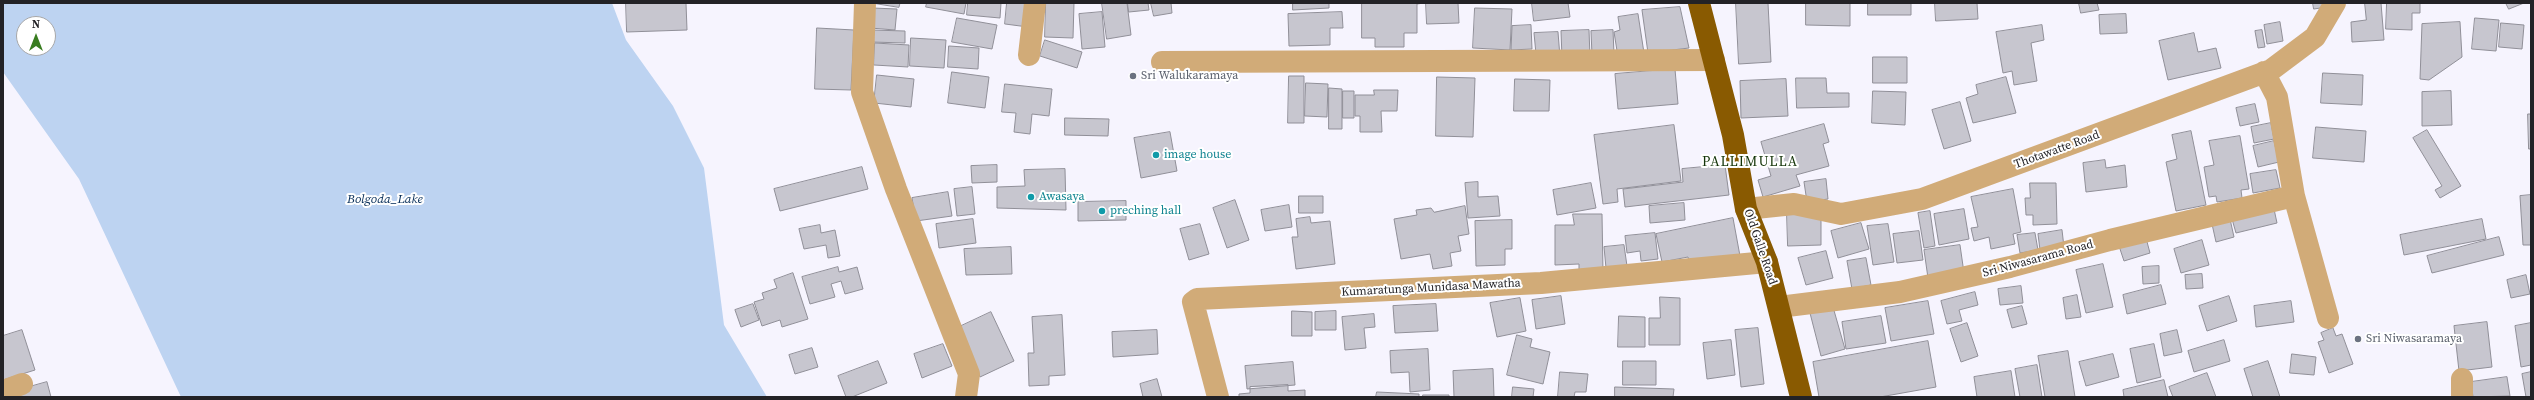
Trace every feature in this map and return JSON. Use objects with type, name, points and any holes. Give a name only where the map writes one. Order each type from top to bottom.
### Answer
[{"type":"highway","name":"Old Galle Road","points":[[1699,3],[1733,135],[1746,209],[1767,262],[1801,397]]},
{"type":"street","points":[[865,3],[862,92],[896,188],[969,374],[966,397]]},
{"type":"street","points":[[1029,56],[1035,3]]},
{"type":"street","name":"Thotawatte Road","points":[[1746,209],[1794,204],[1841,214],[1922,199],[2264,72],[2315,37],[2335,3]]},
{"type":"street","points":[[1162,62],[1714,60]]},
{"type":"street","points":[[2264,72],[2277,97],[2294,196],[2328,318]]},
{"type":"street","name":"Sri Niwasarama Road","points":[[1779,307],[1900,292],[2010,267],[2110,240],[2294,196]]},
{"type":"street","name":"Kumaratunga Munidasa Mawatha","points":[[1218,397],[1193,302],[1197,299],[1541,283],[1767,262]]},
{"type":"water","name":"Bolgoda_Lake","points":[[3,3],[612,3],[626,40],[673,106],[704,168],[724,325],[767,397],[181,397],[79,179],[3,72]]},
{"type":"building","points":[[626,3],[686,3],[687,30],[627,32]]},
{"type":"building","points":[[872,3],[900,3],[899,7]]},
{"type":"building","points":[[927,3],[966,3],[964,14],[926,7]]},
{"type":"building","points":[[968,3],[1001,3],[1000,18],[967,15]]},
{"type":"building","points":[[1007,3],[1030,3],[1028,27],[1005,24]]},
{"type":"building","points":[[1046,3],[1074,3],[1073,38],[1045,37]]},
{"type":"building","points":[[1102,3],[1127,3],[1131,35],[1107,39]]},
{"type":"building","points":[[1128,3],[1148,3],[1149,10],[1129,12]]},
{"type":"building","points":[[1151,3],[1171,3],[1172,13],[1154,16]]},
{"type":"building","points":[[1293,3],[1329,3],[1329,8],[1293,10]]},
{"type":"building","points":[[1362,3],[1424,3],[1417,4],[1417,33],[1404,33],[1404,47],[1375,47],[1375,38],[1362,38]]},
{"type":"building","points":[[1426,3],[1458,3],[1459,23],[1427,24]]},
{"type":"building","points":[[1532,3],[1568,3],[1570,17],[1534,21]]},
{"type":"building","points":[[1736,3],[1768,3],[1771,62],[1739,64]]},
{"type":"building","points":[[1806,3],[1850,3],[1850,26],[1806,25]]},
{"type":"building","points":[[1868,3],[1911,3],[1911,15],[1868,15]]},
{"type":"building","points":[[1935,3],[1977,3],[1978,19],[1936,21]]},
{"type":"building","points":[[2079,3],[2097,3],[2099,10],[2081,13]]},
{"type":"building","points":[[2313,3],[2326,3],[2327,7],[2314,9]]},
{"type":"building","points":[[2365,3],[2381,3],[2384,40],[2352,42],[2351,22],[2366,20]]},
{"type":"building","points":[[2387,3],[2420,3],[2420,13],[2412,13],[2412,30],[2386,29]]},
{"type":"building","points":[[2506,3],[2524,3],[2509,9]]},
{"type":"building","points":[[1680,7],[1689,48],[1648,53],[1642,10]]},
{"type":"building","points":[[872,8],[897,9],[895,30],[870,28]]},
{"type":"building","points":[[1475,8],[1512,9],[1510,50],[1473,48]]},
{"type":"building","points":[[1102,12],[1105,47],[1082,49],[1079,14]]},
{"type":"building","points":[[1342,12],[1343,28],[1330,28],[1330,45],[1289,46],[1288,14]]},
{"type":"building","points":[[1638,14],[1644,53],[1618,57],[1614,32],[1620,30],[1618,17]]},
{"type":"building","points":[[2126,14],[2127,33],[2100,34],[2099,15]]},
{"type":"building","points":[[957,18],[997,25],[992,49],[952,42]]},
{"type":"building","points":[[2475,18],[2499,20],[2496,51],[2472,49]]},
{"type":"building","points":[[2280,22],[2283,41],[2267,44],[2264,25]]},
{"type":"building","points":[[2460,22],[2462,57],[2429,80],[2420,79],[2422,24]]},
{"type":"building","points":[[2501,23],[2524,25],[2522,49],[2499,47]]},
{"type":"building","points":[[1531,25],[1532,49],[1511,50],[1512,26]]},
{"type":"building","points":[[2042,25],[2044,40],[2031,43],[2037,81],[2014,85],[2012,71],[2003,73],[1996,32]]},
{"type":"building","points":[[817,28],[854,30],[851,90],[815,89]]},
{"type":"building","points":[[872,30],[905,31],[905,43],[871,42]]},
{"type":"building","points":[[1589,30],[1590,57],[1562,58],[1561,31]]},
{"type":"building","points":[[1613,30],[1614,54],[1592,55],[1591,31]]},
{"type":"building","points":[[2262,30],[2265,47],[2258,48],[2255,31]]},
{"type":"building","points":[[1558,32],[1560,57],[1536,54],[1534,33]]},
{"type":"building","points":[[2194,33],[2198,52],[2216,48],[2221,68],[2168,80],[2159,41]]},
{"type":"building","points":[[911,38],[946,40],[944,68],[910,66]]},
{"type":"building","points":[[1045,40],[1082,52],[1077,68],[1040,56]]},
{"type":"building","points":[[875,43],[909,45],[908,67],[874,65]]},
{"type":"building","points":[[949,46],[979,48],[978,69],[948,67]]},
{"type":"building","points":[[1873,57],[1907,57],[1907,83],[1873,83]]},
{"type":"building","points":[[1675,69],[1678,104],[1618,109],[1615,74]]},
{"type":"building","points":[[952,72],[989,77],[985,108],[948,103]]},
{"type":"building","points":[[2323,73],[2363,75],[2362,105],[2321,103]]},
{"type":"building","points":[[877,75],[914,79],[911,107],[874,103]]},
{"type":"building","points":[[1289,76],[1304,76],[1304,123],[1288,123]]},
{"type":"building","points":[[1437,77],[1475,78],[1473,137],[1436,136]]},
{"type":"building","points":[[2006,77],[2016,113],[1973,123],[1966,98],[1978,94],[1976,85]]},
{"type":"building","points":[[1796,78],[1826,78],[1827,93],[1849,93],[1849,107],[1797,108]]},
{"type":"building","points":[[1515,79],[1550,80],[1549,111],[1514,111]]},
{"type":"building","points":[[1786,79],[1788,116],[1741,118],[1740,81]]},
{"type":"building","points":[[1306,83],[1328,84],[1327,117],[1305,116]]},
{"type":"building","points":[[1005,84],[1052,89],[1049,116],[1032,114],[1030,134],[1014,132],[1016,113],[1002,112]]},
{"type":"building","points":[[1329,88],[1342,89],[1342,129],[1329,129]]},
{"type":"building","points":[[1374,90],[1398,90],[1397,111],[1381,111],[1382,132],[1360,132],[1360,116],[1355,116],[1355,95],[1374,95]]},
{"type":"building","points":[[1343,91],[1354,91],[1354,118],[1343,118]]},
{"type":"building","points":[[1873,91],[1906,92],[1905,125],[1872,123]]},
{"type":"building","points":[[2451,91],[2452,125],[2422,126],[2422,92]]},
{"type":"building","points":[[1960,102],[1971,141],[1944,149],[1932,110]]},
{"type":"building","points":[[2255,104],[2259,122],[2240,126],[2236,108]]},
{"type":"building","points":[[2528,114],[2531,114],[2531,149],[2529,149]]},
{"type":"building","points":[[1065,118],[1109,119],[1108,136],[1065,135]]},
{"type":"building","points":[[2271,123],[2274,139],[2254,143],[2251,127]]},
{"type":"building","points":[[1824,124],[1829,142],[1823,144],[1829,166],[1796,175],[1800,186],[1763,197],[1758,180],[1771,176],[1761,142]]},
{"type":"building","points":[[1674,125],[1681,181],[1617,189],[1618,202],[1603,204],[1594,135]]},
{"type":"building","points":[[2316,127],[2366,131],[2364,162],[2313,158]]},
{"type":"building","points":[[2427,130],[2461,186],[2440,198],[2435,190],[2442,186],[2413,138]]},
{"type":"building","points":[[2191,131],[2206,205],[2176,211],[2166,162],[2177,159],[2172,135]]},
{"type":"building","name":"image house","points":[[1170,132],[1177,171],[1141,178],[1134,138]]},
{"type":"building","points":[[2240,136],[2249,189],[2241,190],[2242,198],[2217,202],[2216,196],[2209,197],[2204,167],[2214,165],[2209,141]]},
{"type":"building","points":[[2274,141],[2279,162],[2258,167],[2253,146]]},
{"type":"building","points":[[2105,160],[2106,168],[2125,165],[2127,187],[2086,192],[2083,163]]},
{"type":"building","points":[[997,165],[997,182],[972,183],[971,166]]},
{"type":"building","points":[[1725,165],[1729,195],[1625,207],[1623,189],[1683,182],[1682,169]]},
{"type":"building","points":[[862,167],[868,189],[780,211],[774,189]]},
{"type":"building","name":"Awasaya","points":[[1065,169],[1066,210],[997,208],[997,187],[1025,186],[1024,170]]},
{"type":"building","points":[[2276,170],[2280,188],[2253,193],[2250,174]]},
{"type":"building","points":[[1826,179],[1828,199],[1807,202],[1804,182]]},
{"type":"building","points":[[1478,182],[1478,197],[1498,196],[1500,216],[1468,218],[1465,183]]},
{"type":"building","points":[[1591,183],[1596,208],[1557,215],[1553,190]]},
{"type":"building","points":[[2030,183],[2056,183],[2057,224],[2033,225],[2033,215],[2026,215],[2025,198],[2030,198]]},
{"type":"building","points":[[972,187],[975,214],[957,216],[954,189]]},
{"type":"building","points":[[2013,189],[2021,232],[2013,234],[2015,244],[1991,249],[1989,237],[1974,241],[1971,228],[1978,227],[1971,197]]},
{"type":"building","points":[[948,192],[952,216],[916,221],[912,198]]},
{"type":"building","points":[[2531,195],[2531,245],[2523,245],[2520,196]]},
{"type":"building","points":[[1299,196],[1323,196],[1323,213],[1299,213]]},
{"type":"building","points":[[1235,200],[1249,240],[1227,248],[1213,208]]},
{"type":"building","name":"preching hall","points":[[1126,201],[1126,220],[1078,221],[1078,202]]},
{"type":"building","points":[[1684,203],[1685,220],[1650,223],[1649,206]]},
{"type":"building","points":[[1289,205],[1292,227],[1265,231],[1261,210]]},
{"type":"building","points":[[1465,206],[1469,234],[1458,236],[1461,251],[1450,253],[1452,266],[1433,269],[1430,254],[1401,259],[1394,219],[1417,215],[1416,210],[1431,208],[1434,212]]},
{"type":"building","points":[[1964,209],[1969,239],[1939,245],[1934,214]]},
{"type":"building","points":[[2274,209],[2277,223],[2236,233],[2232,219]]},
{"type":"building","points":[[1930,211],[1935,246],[1924,248],[1918,213]]},
{"type":"building","points":[[1573,214],[1602,214],[1603,272],[1579,272],[1579,264],[1555,265],[1555,225],[1574,225]]},
{"type":"building","points":[[1787,214],[1821,214],[1821,245],[1788,246]]},
{"type":"building","points":[[1310,217],[1311,223],[1330,221],[1335,264],[1296,269],[1292,237],[1298,237],[1296,219]]},
{"type":"building","points":[[1733,218],[1740,256],[1690,266],[1688,257],[1662,262],[1656,234]]},
{"type":"building","points":[[973,219],[976,243],[939,248],[936,224]]},
{"type":"building","points":[[2230,219],[2234,237],[2216,242],[2212,224]]},
{"type":"building","points":[[2482,219],[2486,239],[2404,255],[2400,235]]},
{"type":"building","points":[[1512,220],[1512,249],[1505,249],[1505,265],[1476,266],[1475,221]]},
{"type":"building","points":[[1861,223],[1869,249],[1838,258],[1831,231]]},
{"type":"building","points":[[1200,224],[1209,254],[1189,260],[1180,229]]},
{"type":"building","points":[[1888,224],[1894,262],[1873,265],[1867,226]]},
{"type":"building","points":[[820,225],[821,233],[835,230],[840,256],[828,258],[826,245],[804,249],[799,229]]},
{"type":"building","points":[[2062,230],[2064,247],[2040,250],[2038,234]]},
{"type":"building","points":[[1919,231],[1923,260],[1897,263],[1893,234]]},
{"type":"building","points":[[1655,233],[1658,259],[1641,261],[1640,251],[1627,253],[1625,236]]},
{"type":"building","points":[[2035,233],[2038,250],[2020,253],[2017,235]]},
{"type":"building","points":[[2499,237],[2504,255],[2432,273],[2427,256]]},
{"type":"building","points":[[2146,238],[2150,253],[2124,261],[2119,246]]},
{"type":"building","points":[[2202,240],[2209,265],[2181,273],[2174,249]]},
{"type":"building","points":[[1624,245],[1627,266],[1606,268],[1604,247]]},
{"type":"building","points":[[1960,245],[1964,273],[1928,278],[1924,250]]},
{"type":"building","points":[[1011,247],[1012,274],[966,275],[964,249]]},
{"type":"building","points":[[1826,251],[1833,278],[1806,285],[1798,258]]},
{"type":"building","points":[[1866,258],[1871,285],[1852,289],[1847,261]]},
{"type":"building","points":[[2103,264],[2113,307],[2086,313],[2076,270]]},
{"type":"building","points":[[2159,266],[2159,283],[2143,284],[2142,267]]},
{"type":"building","points":[[838,267],[839,272],[857,267],[863,289],[845,294],[841,281],[831,284],[835,297],[810,304],[802,277]]},
{"type":"building","points":[[793,273],[808,319],[782,327],[780,320],[762,326],[754,302],[764,299],[762,293],[777,288],[774,280]]},
{"type":"building","points":[[2202,274],[2203,288],[2186,289],[2185,275]]},
{"type":"building","points":[[2526,275],[2530,294],[2511,298],[2507,280]]},
{"type":"building","points":[[2161,285],[2166,304],[2127,314],[2123,295]]},
{"type":"building","points":[[2021,286],[2023,303],[2000,305],[1998,289]]},
{"type":"building","points":[[1975,292],[1978,305],[1959,310],[1962,321],[1947,324],[1941,301]]},
{"type":"building","points":[[2077,295],[2081,317],[2066,319],[2063,298]]},
{"type":"building","points":[[1561,296],[1565,324],[1536,329],[1532,300]]},
{"type":"building","points":[[2229,296],[2237,321],[2207,331],[2199,306]]},
{"type":"building","points":[[1660,297],[1680,298],[1680,345],[1649,345],[1649,318],[1660,318]]},
{"type":"building","points":[[1520,298],[1526,331],[1497,337],[1490,303]]},
{"type":"building","points":[[1928,301],[1934,334],[1891,341],[1885,308]]},
{"type":"building","points":[[2291,301],[2294,322],[2256,327],[2254,306]]},
{"type":"building","points":[[753,304],[759,320],[741,327],[735,310]]},
{"type":"building","points":[[1436,304],[1438,331],[1395,333],[1393,306]]},
{"type":"building","points":[[2022,306],[2027,324],[2012,328],[2007,310]]},
{"type":"building","points":[[1833,307],[1845,349],[1821,356],[1810,313]]},
{"type":"building","points":[[1292,311],[1312,312],[1312,336],[1292,336]]},
{"type":"building","points":[[1336,311],[1336,330],[1315,330],[1315,312]]},
{"type":"building","points":[[991,312],[1014,361],[980,377],[957,328]]},
{"type":"building","points":[[1374,314],[1375,327],[1364,328],[1366,348],[1345,350],[1342,317]]},
{"type":"building","points":[[1062,315],[1065,375],[1049,376],[1049,385],[1029,386],[1028,353],[1034,353],[1032,317]]},
{"type":"building","points":[[1619,316],[1645,317],[1645,347],[1618,347]]},
{"type":"building","points":[[1881,316],[1886,343],[1846,349],[1842,322]]},
{"type":"building","points":[[2487,322],[2492,367],[2459,371],[2454,326]]},
{"type":"building","points":[[1967,323],[1978,356],[1961,362],[1950,329]]},
{"type":"building","points":[[2531,323],[2531,365],[2521,367],[2515,326]]},
{"type":"building","points":[[1758,328],[1764,384],[1741,387],[1735,330]]},
{"type":"building","points":[[2333,328],[2336,336],[2342,334],[2353,364],[2329,373],[2318,342],[2324,340],[2321,333]]},
{"type":"building","points":[[22,330],[35,370],[3,380],[3,336]]},
{"type":"building","points":[[1157,330],[1158,354],[1113,357],[1112,332]]},
{"type":"building","points":[[2177,330],[2182,352],[2164,356],[2160,334]]},
{"type":"building","points":[[1517,335],[1532,339],[1530,347],[1550,352],[1543,384],[1507,375]]},
{"type":"building","points":[[1731,340],[1735,375],[1707,379],[1703,343]]},
{"type":"building","points":[[2224,340],[2230,361],[2194,372],[2188,351]]},
{"type":"building","points":[[1928,341],[1936,387],[1880,397],[1819,397],[1813,362]]},
{"type":"building","points":[[943,344],[952,366],[922,378],[914,354]]},
{"type":"building","points":[[2154,344],[2161,377],[2137,383],[2130,349]]},
{"type":"building","points":[[812,348],[818,367],[795,374],[789,355]]},
{"type":"building","points":[[1428,349],[1430,390],[1410,392],[1409,372],[1391,373],[1390,351]]},
{"type":"building","points":[[2068,351],[2075,397],[2045,397],[2038,356]]},
{"type":"building","points":[[2113,354],[2119,377],[2086,386],[2079,362]]},
{"type":"building","points":[[2292,354],[2316,357],[2314,375],[2290,373]]},
{"type":"building","points":[[878,361],[887,383],[852,397],[846,397],[838,376]]},
{"type":"building","points":[[1623,361],[1656,361],[1656,385],[1623,385]]},
{"type":"building","points":[[2268,361],[2280,397],[2253,397],[2244,369]]},
{"type":"building","points":[[1293,362],[1295,385],[1247,389],[1245,366]]},
{"type":"building","points":[[2037,365],[2042,397],[2020,397],[2015,369]]},
{"type":"building","points":[[1493,369],[1494,397],[1454,397],[1453,371]]},
{"type":"building","points":[[2011,371],[2015,397],[1977,397],[1974,377]]},
{"type":"building","points":[[1560,372],[1588,374],[1586,392],[1575,392],[1574,397],[1558,397]]},
{"type":"building","points":[[2531,372],[2531,397],[2526,397],[2522,374]]},
{"type":"building","points":[[2207,373],[2216,397],[2173,397],[2169,387]]},
{"type":"building","points":[[2507,377],[2510,396],[2473,397],[2471,382]]},
{"type":"building","points":[[1157,379],[1162,397],[1143,397],[1140,384]]},
{"type":"building","points":[[2164,380],[2168,397],[2124,397],[2123,390]]},
{"type":"building","points":[[47,382],[51,397],[17,397],[15,391]]},
{"type":"building","points":[[1288,385],[1288,391],[1305,390],[1305,397],[1239,397],[1239,394],[1250,393],[1250,387]]},
{"type":"building","points":[[1513,387],[1534,389],[1533,397],[1512,397]]},
{"type":"building","points":[[1615,387],[1674,389],[1673,397],[1615,397]]},
{"type":"building","points":[[1377,392],[1419,394],[1419,397],[1376,397]]},
{"type":"building","points":[[1423,395],[1449,395],[1449,397],[1423,397]]},
{"type":"place","name":"Sri Walukaramaya","points":[[1133,76]]},
{"type":"place","name":"image house","points":[[1156,155]]},
{"type":"place","name":"Awasaya","points":[[1031,197]]},
{"type":"place","name":"preching hall","points":[[1102,211]]},
{"type":"place","name":"Sri Niwasaramaya","points":[[2358,339]]},
{"type":"district","name":"PALLIMULLA","points":[[1750,162]]}]
